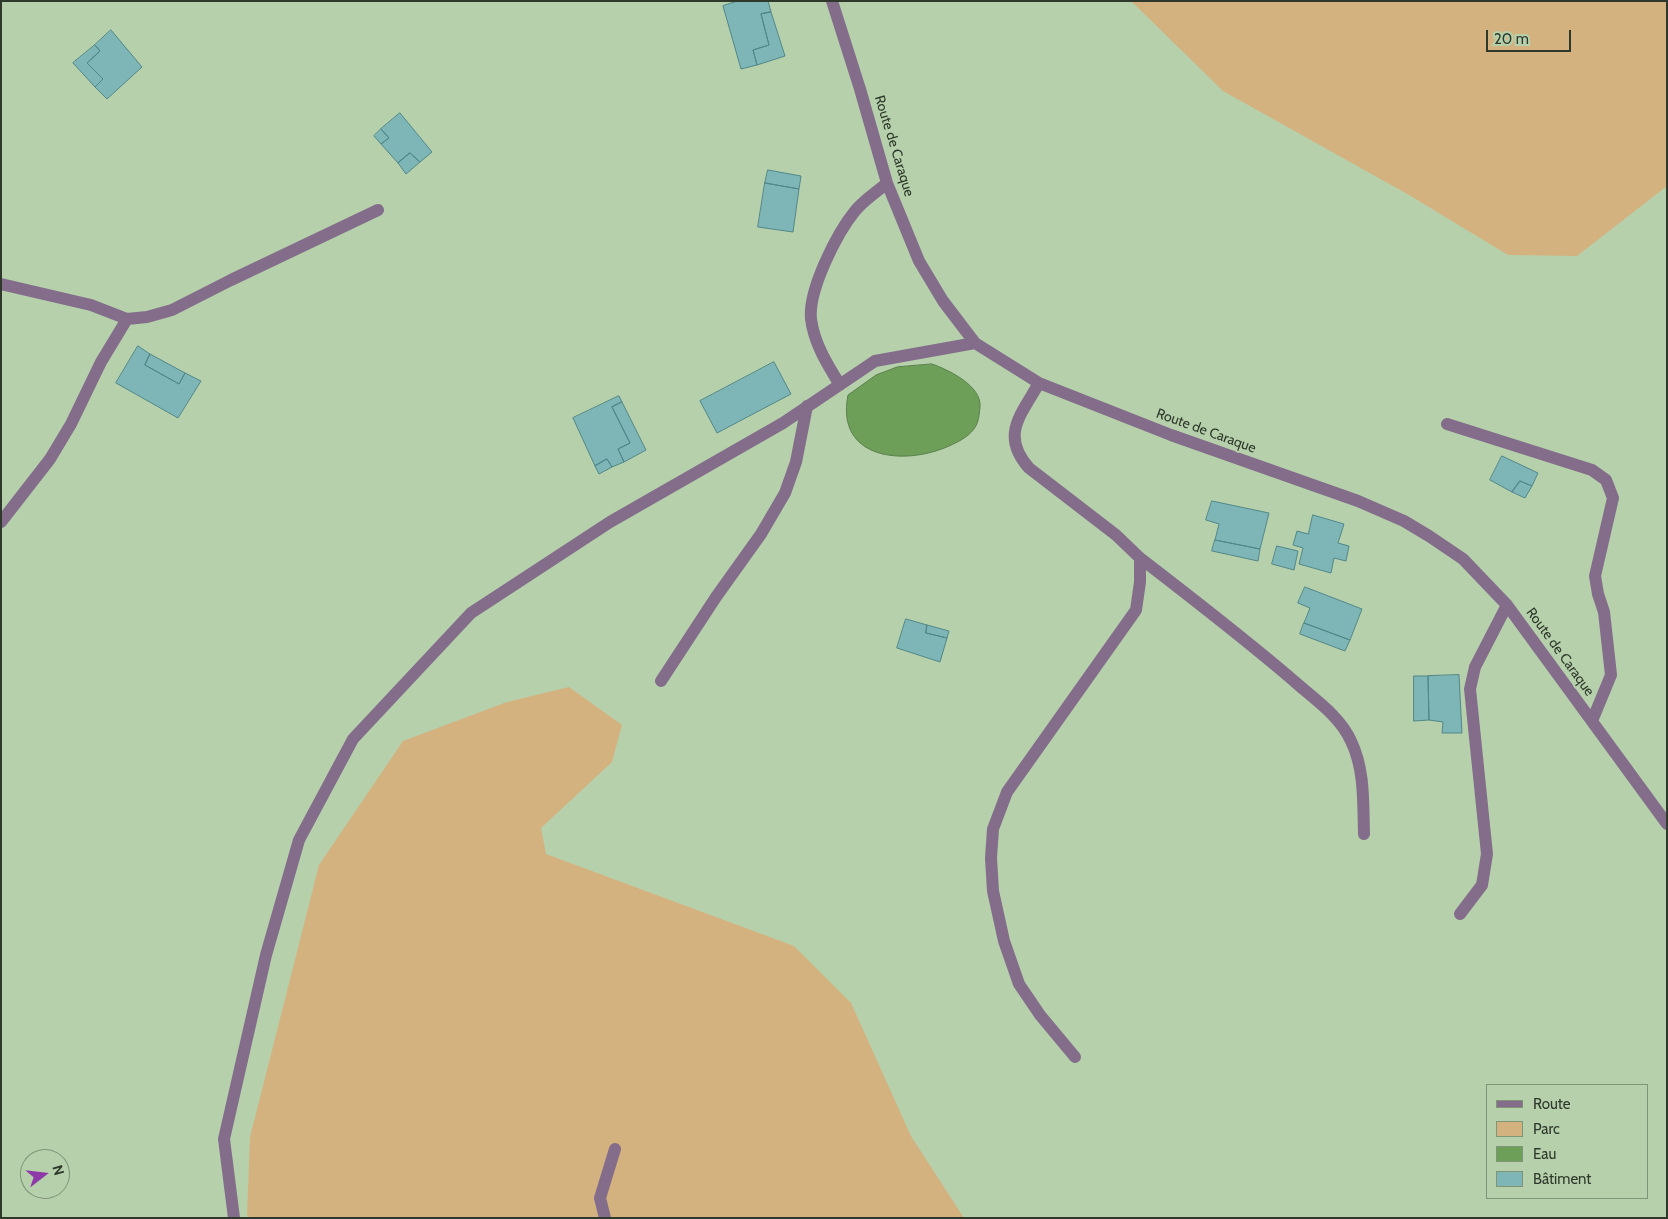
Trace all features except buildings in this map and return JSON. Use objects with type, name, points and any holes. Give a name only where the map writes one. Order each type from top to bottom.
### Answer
[{"type":"street","name":"Route de Caraque","points":[[832,1],[887,183],[919,261],[943,301],[975,342],[1039,382],[1171,435],[1358,501],[1404,521],[1463,559],[1507,604],[1667,824]]},
{"type":"street","points":[[840,385],[821,354],[811,318],[814,294],[830,251],[856,210],[887,183]]},
{"type":"street","points":[[1,284],[91,304],[127,319],[147,317],[172,310],[378,210]]},
{"type":"street","points":[[1,522],[50,459],[72,424],[101,362],[127,319]]},
{"type":"street","points":[[234,1218],[224,1139],[266,955],[299,840],[353,738],[471,613],[610,522],[783,423],[875,361],[975,342]]},
{"type":"street","points":[[1039,382],[1015,426],[1014,437],[1020,458],[1029,468],[1116,535],[1140,558],[1252,646],[1330,713],[1342,726],[1357,755],[1362,775],[1364,834]]},
{"type":"street","points":[[661,681],[716,597],[761,534],[785,493],[796,462],[807,406]]},
{"type":"street","points":[[1447,424],[1592,470],[1606,480],[1613,498],[1595,576],[1604,612],[1611,676],[1592,721]]},
{"type":"street","points":[[1075,1057],[1040,1015],[1019,984],[1004,941],[993,891],[991,858],[993,829],[1007,792],[1136,610],[1140,582],[1140,558]]},
{"type":"street","points":[[1460,914],[1482,885],[1486,854],[1470,690],[1475,668],[1507,604]]},
{"type":"street","points":[[605,1218],[600,1198],[615,1149]]},
{"type":"green space","points":[[1131,1],[1667,1],[1667,186],[1577,256],[1508,255],[1409,195],[1223,91]]},
{"type":"green space","points":[[569,687],[622,725],[612,762],[541,828],[546,854],[794,946],[851,1003],[911,1136],[964,1218],[250,1218],[247,1215],[250,1137],[319,865],[403,741],[507,702]]},
{"type":"water","points":[[932,364],[947,370],[963,380],[976,392],[980,407],[978,421],[972,432],[949,446],[913,456],[894,456],[877,452],[863,445],[852,433],[847,417],[848,395],[876,375],[897,367]]}]
